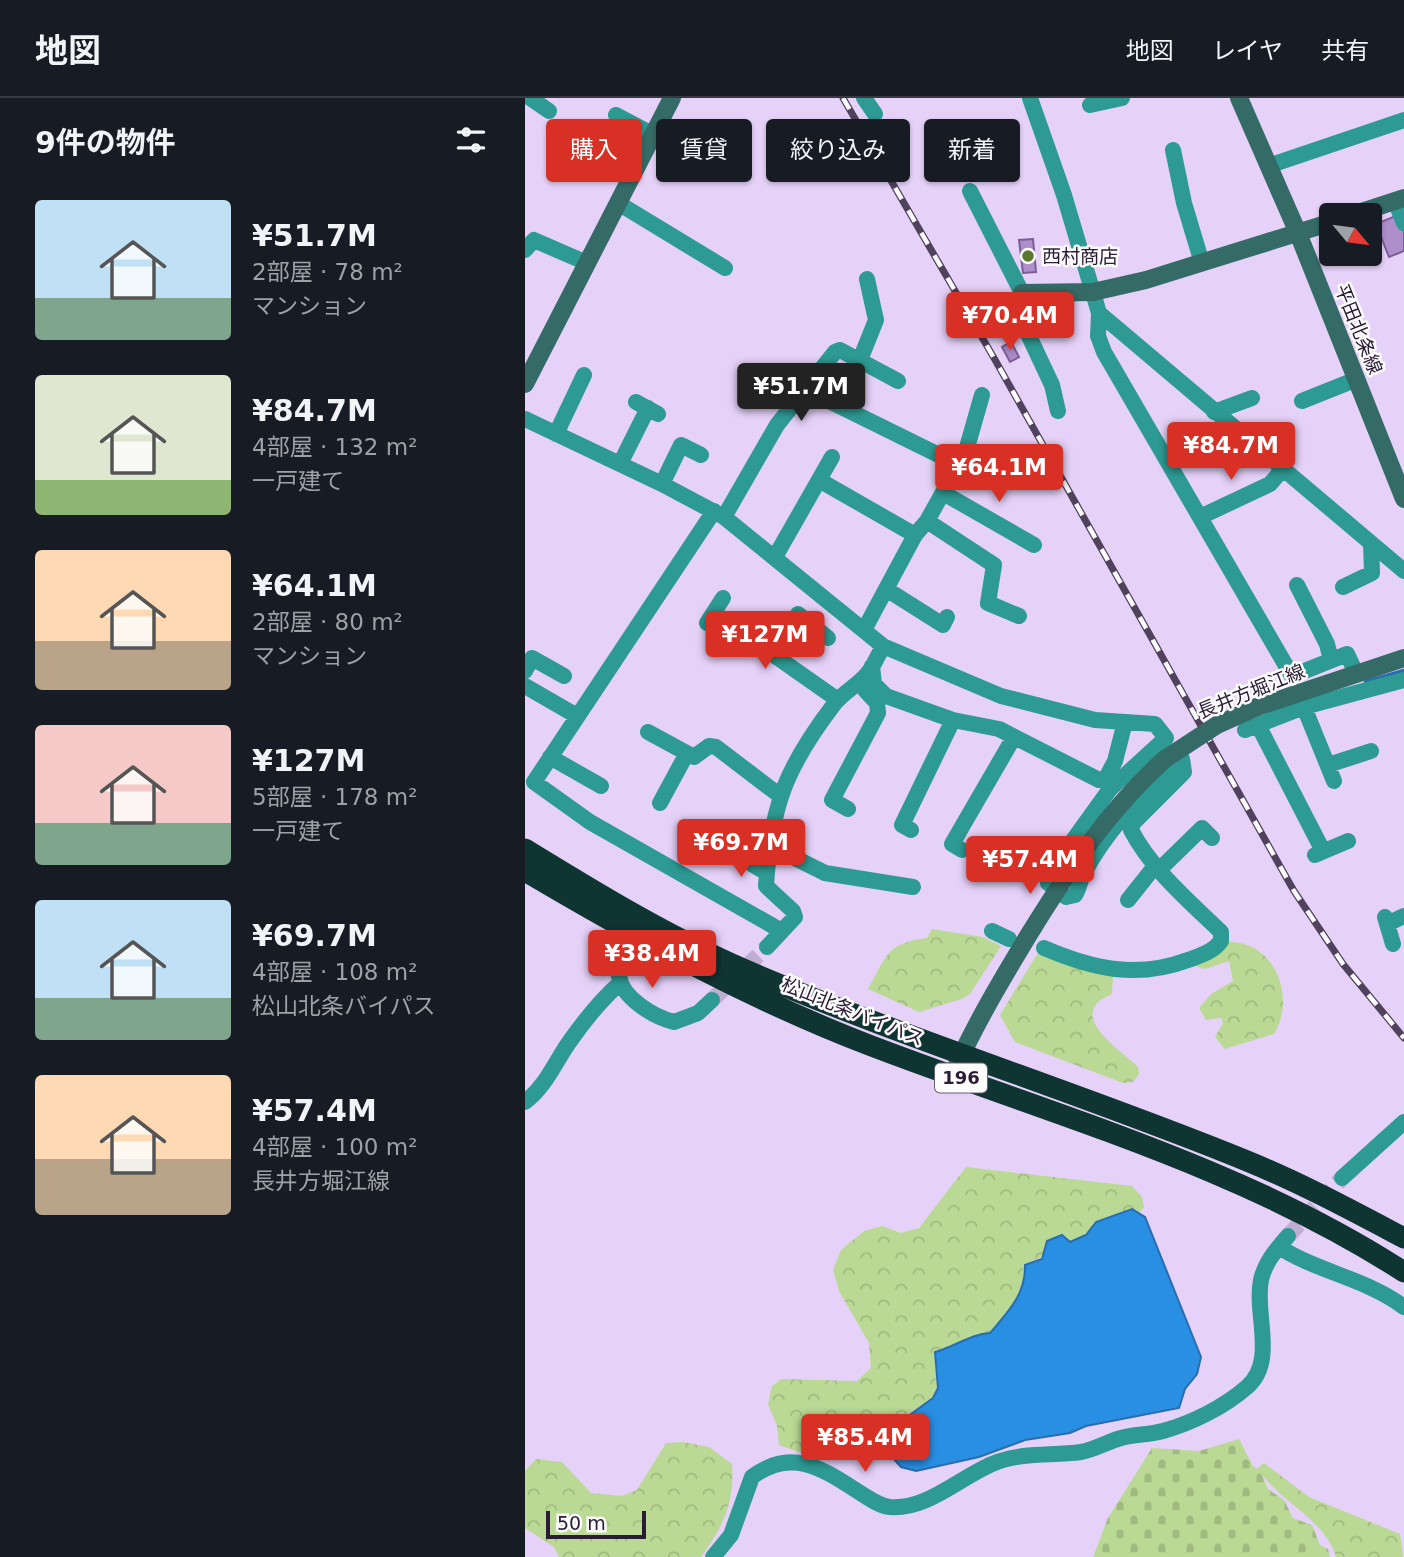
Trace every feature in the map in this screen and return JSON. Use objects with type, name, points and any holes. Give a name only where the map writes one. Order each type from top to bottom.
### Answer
[{"type":"highway","name":"松山北条バイパス","points":[[525,849],[605,898],[740,968],[873,1022],[1250,1162],[1404,1238]]},
{"type":"highway","name":"松山北条バイパス","points":[[525,871],[735,986],[867,1045],[1241,1185],[1323,1225],[1404,1272]]},
{"type":"main road","points":[[642,157],[672,98]]},
{"type":"main road","name":"平田北条線","points":[[1239,98],[1298,233],[1357,379],[1397,463],[1404,499]]},
{"type":"main road","points":[[525,384],[629,182]]},
{"type":"main road","points":[[1383,205],[1400,199]]},
{"type":"main road","points":[[1022,293],[1093,292],[1146,280],[1319,226]]},
{"type":"main road","name":"長井方堀江線","points":[[952,1075],[983,1010],[1056,891],[1113,810],[1217,725],[1253,721],[1356,673],[1404,658]]},
{"type":"street","points":[[525,106],[530,98],[549,111]]},
{"type":"street","points":[[864,98],[875,114]]},
{"type":"street","points":[[1030,98],[1064,195],[1093,292],[1099,313],[1098,336],[1104,352],[1292,676],[1347,654],[1356,673]]},
{"type":"street","points":[[1090,105],[1122,98]]},
{"type":"street","points":[[616,115],[654,135]]},
{"type":"street","points":[[1268,166],[1404,120]]},
{"type":"street","points":[[1173,150],[1184,203],[1202,263]]},
{"type":"street","points":[[969,191],[1022,293],[1020,317],[1052,386],[1058,411]]},
{"type":"street","points":[[1400,199],[1404,223]]},
{"type":"street","points":[[618,203],[724,269]]},
{"type":"street","points":[[528,241],[587,263]]},
{"type":"street","points":[[860,360],[876,320],[867,279]]},
{"type":"street","points":[[1099,313],[1404,571]]},
{"type":"street","points":[[780,930],[590,822],[534,782],[577,716],[719,514],[777,425],[835,352],[840,351],[860,360],[898,381]]},
{"type":"street","points":[[556,434],[584,375]]},
{"type":"street","points":[[1302,401],[1357,379]]},
{"type":"street","points":[[807,390],[959,465]]},
{"type":"street","points":[[864,630],[915,536],[945,494],[959,465],[982,395]]},
{"type":"street","points":[[1215,412],[1252,398]]},
{"type":"street","points":[[620,464],[647,408]]},
{"type":"street","points":[[525,419],[719,514],[883,646],[1001,696],[1095,720],[1156,724],[1166,738],[1173,759],[1185,765],[1184,772],[1133,823],[1131,830],[1141,849],[1157,868],[1221,932],[1221,941],[1213,950],[1178,964],[1141,972],[1116,972],[1076,962],[1044,948]]},
{"type":"street","points":[[662,484],[681,445],[701,455]]},
{"type":"street","points":[[775,557],[832,457]]},
{"type":"street","points":[[1200,517],[1270,484],[1283,470]]},
{"type":"street","points":[[819,480],[915,536]]},
{"type":"street","points":[[945,494],[1034,545]]},
{"type":"street","points":[[927,521],[993,565],[988,603],[1019,616]]},
{"type":"street","points":[[1343,587],[1372,573],[1371,543]]},
{"type":"street","points":[[1297,585],[1327,644],[1331,660]]},
{"type":"street","points":[[886,589],[943,625],[947,617]]},
{"type":"street","points":[[723,598],[710,618],[838,700]]},
{"type":"street","points":[[827,600],[803,618],[828,638]]},
{"type":"street","points":[[767,947],[795,917],[793,911],[766,886],[769,845],[779,795],[801,752],[838,700],[868,672],[883,646]]},
{"type":"street","points":[[525,671],[532,658],[564,676]]},
{"type":"street","points":[[868,672],[874,684],[886,696],[953,720],[999,729],[1099,780],[1105,780],[1115,761],[1125,722]]},
{"type":"street","points":[[848,809],[832,800],[878,713],[877,703],[866,692],[868,672]]},
{"type":"street","points":[[1348,841],[1319,853],[1253,721],[1404,680]]},
{"type":"street","points":[[525,686],[577,716]]},
{"type":"street","points":[[1304,707],[1335,781]]},
{"type":"street","points":[[911,831],[902,825],[953,720]]},
{"type":"street","points":[[648,732],[694,757],[709,746],[716,747],[779,795]]},
{"type":"street","points":[[962,850],[952,844],[1014,737]]},
{"type":"street","points":[[1056,891],[1048,883],[1048,877],[1073,839],[1110,789],[1166,738]]},
{"type":"street","points":[[1328,765],[1371,751]]},
{"type":"street","points":[[660,803],[687,755]]},
{"type":"street","points":[[550,757],[601,786]]},
{"type":"street","points":[[525,764],[539,775]]},
{"type":"street","points":[[1128,900],[1157,868],[1202,828],[1212,838]]},
{"type":"street","points":[[769,845],[825,873],[913,887]]},
{"type":"street","points":[[735,854],[767,873]]},
{"type":"street","points":[[1393,944],[1386,920],[1404,916]]},
{"type":"street","points":[[992,931],[1009,939]]},
{"type":"street","points":[[525,1102],[543,1084],[570,1040],[620,984],[621,969],[638,935]]},
{"type":"street","points":[[620,984],[653,1014],[674,1022],[698,1013],[712,1000]]},
{"type":"street","points":[[1342,1178],[1404,1122]]},
{"type":"street","points":[[713,1557],[731,1535],[752,1477],[780,1461],[795,1461],[813,1466],[888,1507],[906,1506],[930,1498],[998,1461],[1035,1455],[1084,1452],[1123,1437],[1162,1431],[1207,1414],[1247,1387],[1260,1367],[1261,1282],[1267,1261],[1284,1241],[1299,1259],[1377,1291],[1404,1307]]},
{"type":"green space","points":[[932,929],[983,937],[1001,946],[970,994],[919,1012],[868,989],[889,953],[903,943],[927,938]]},
{"type":"green space","points":[[1230,942],[1259,951],[1270,962],[1282,990],[1283,1005],[1274,1034],[1225,1049],[1215,1037],[1223,1023],[1221,1018],[1206,1020],[1199,1008],[1211,994],[1233,981],[1229,961],[1205,969],[1191,965]]},
{"type":"green space","points":[[1037,954],[1113,975],[1112,994],[1098,1002],[1093,1011],[1094,1021],[1108,1040],[1138,1067],[1139,1074],[1133,1082],[1123,1083],[1015,1042],[1000,1015]]},
{"type":"green space","points":[[966,1167],[1132,1186],[1142,1197],[1144,1207],[1140,1212],[1131,1209],[1096,1222],[1086,1235],[1025,1265],[1019,1294],[990,1333],[935,1352],[938,1380],[932,1398],[877,1435],[848,1450],[832,1453],[816,1454],[779,1445],[777,1426],[768,1404],[772,1386],[781,1379],[857,1381],[871,1368],[869,1343],[839,1291],[833,1270],[841,1250],[864,1231],[882,1226],[901,1233],[919,1228]]},
{"type":"green space","points":[[1239,1439],[1253,1466],[1260,1471],[1268,1489],[1284,1500],[1293,1518],[1312,1525],[1320,1545],[1328,1549],[1330,1557],[1093,1557],[1108,1518],[1152,1448],[1199,1451]]},
{"type":"green space","points":[[683,1442],[709,1447],[732,1464],[732,1490],[726,1513],[716,1535],[701,1557],[559,1557],[554,1547],[525,1528],[525,1471],[536,1459],[562,1462],[591,1493],[622,1496],[637,1490],[666,1443]]},
{"type":"green space","points":[[1264,1463],[1309,1497],[1400,1534],[1403,1557],[1336,1557],[1322,1532],[1312,1521],[1266,1480],[1257,1468]]},
{"type":"water","points":[[1132,1209],[1145,1217],[1201,1357],[1197,1374],[1185,1389],[1179,1408],[1086,1426],[1070,1433],[1025,1440],[979,1457],[916,1471],[901,1467],[881,1445],[882,1435],[933,1398],[938,1388],[935,1352],[990,1333],[1019,1294],[1025,1265],[1042,1259],[1047,1241],[1062,1235],[1070,1242],[1086,1235],[1096,1222]]},
{"type":"building","points":[[1398,215],[1404,231],[1404,251],[1389,257],[1383,242],[1383,221]]},
{"type":"building","name":"西村商店","points":[[1033,239],[1036,272],[1023,273],[1019,240]]},
{"type":"building","points":[[1011,342],[1019,357],[1010,362],[1002,347]]},
{"type":"waterway","points":[[1366,682],[1404,671]]},
{"type":"tunnel","points":[[712,1000],[767,947]]},
{"type":"tunnel","points":[[1288,1236],[1342,1178]]},
{"type":"railway","points":[[843,98],[994,358],[1294,891],[1343,964],[1404,1038]]},
{"type":"place","name":"西村商店","points":[[1028,256]]}]
